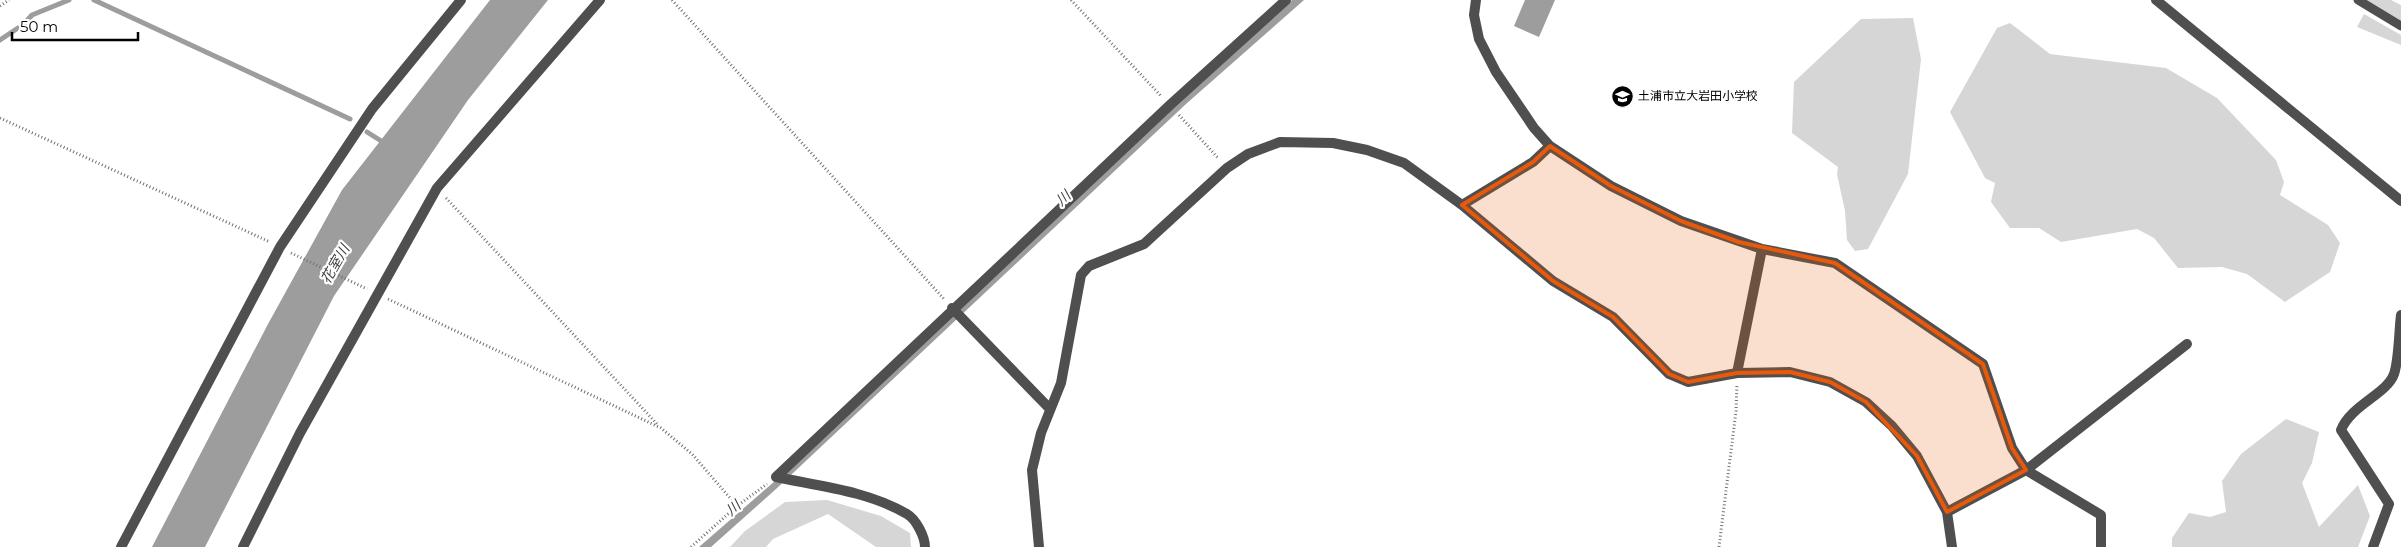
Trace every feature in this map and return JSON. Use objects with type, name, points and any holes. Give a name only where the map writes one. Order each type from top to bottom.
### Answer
[{"type":"street","points":[[121,547],[280,247],[372,109],[461,0]]},
{"type":"street","points":[[243,547],[300,433],[437,188],[600,0]]},
{"type":"street","points":[[776,477],[952,308],[1286,0]]},
{"type":"street","points":[[1476,0],[1474,15],[1479,39],[1496,72],[1534,128],[1550,146],[1611,186],[1681,221],[1762,249],[1835,263],[1984,364],[2012,448],[2026,470],[2101,515],[2101,547]]},
{"type":"street","points":[[2156,0],[2401,201]]},
{"type":"street","points":[[1039,547],[1032,470],[1041,433],[1061,383],[1080,275],[1089,266],[1144,244],[1227,168],[1248,154],[1280,142],[1333,143],[1367,150],[1404,163],[1462,205],[1553,281],[1613,317],[1669,374],[1688,382],[1737,373],[1790,372],[1830,382],[1866,402],[1892,426],[1918,456],[1947,512],[1952,547]]},
{"type":"street","points":[[1462,205],[1532,162],[1550,146]]},
{"type":"street","points":[[1737,373],[1762,249]]},
{"type":"street","points":[[952,308],[1050,410]]},
{"type":"street","points":[[2373,547],[2389,504],[2341,430],[2346,418],[2383,387],[2394,375],[2401,315]]},
{"type":"street","points":[[1947,512],[2026,470],[2187,344]]},
{"type":"street","points":[[776,477],[870,497],[901,511],[909,515],[925,539],[925,547]]},
{"type":"lane","points":[[2358,0],[2401,26]]},
{"type":"path","points":[[0,6],[9,0]]},
{"type":"path","points":[[672,0],[952,308]]},
{"type":"path","points":[[1071,0],[1227,168]]},
{"type":"path","points":[[0,118],[280,247],[661,428]]},
{"type":"path","points":[[437,188],[661,428],[692,454],[737,506]]},
{"type":"path","points":[[1719,547],[1736,411],[1737,373]]},
{"type":"path","points":[[691,547],[737,506],[776,477]]},
{"type":"highlighted area","points":[[1550,146],[1611,186],[1681,221],[1739,242],[1835,263],[1983,364],[2012,448],[2026,470],[1947,512],[1917,456],[1866,402],[1830,382],[1790,372],[1737,373],[1688,382],[1669,374],[1613,317],[1553,281],[1462,205],[1533,162]]},
{"type":"shaded area","points":[[2366,0],[2391,0],[2401,5],[2401,21]]},
{"type":"shaded area","points":[[2364,14],[2401,35],[2401,45],[2357,27]]},
{"type":"shaded area","points":[[1913,18],[1921,59],[1908,174],[1868,249],[1855,251],[1847,240],[1845,211],[1837,174],[1838,167],[1792,133],[1794,82],[1861,19]]},
{"type":"shaded area","points":[[2010,23],[2050,54],[2166,68],[2217,98],[2276,160],[2284,182],[2280,195],[2328,225],[2340,243],[2330,272],[2285,302],[2247,274],[2222,267],[2178,268],[2154,238],[2137,229],[2061,242],[2039,228],[2010,228],[1991,202],[1995,183],[1985,178],[1950,112],[1997,28]]},
{"type":"shaded area","points":[[2286,419],[2319,432],[2312,463],[2302,483],[2319,527],[2358,485],[2370,516],[2358,547],[2172,547],[2172,538],[2189,513],[2210,517],[2226,512],[2222,481],[2241,454]]},
{"type":"shaded area","points":[[827,500],[881,516],[910,533],[911,547],[876,547],[828,514],[773,539],[766,547],[730,547],[745,531],[785,502]]},
{"type":"water","name":"花室川","points":[[490,0],[548,0],[468,100],[334,296],[205,547],[152,547],[268,324],[342,190]]},
{"type":"water","points":[[1292,0],[1304,0],[1186,104],[776,489],[711,547],[699,547],[775,481],[1211,72]]},
{"type":"water","points":[[1525,0],[1555,0],[1539,37],[1514,26]]},
{"type":"waterway","points":[[0,40],[24,24],[32,15],[69,0]]},
{"type":"waterway","points":[[94,0],[350,119]]},
{"type":"waterway","points":[[367,132],[386,144]]},
{"type":"place","name":"土浦市立大岩田小学校","points":[[1622,96]]},
{"type":"water label","name":"川","points":[[1063,198]]},
{"type":"water label","name":"川","points":[[733,508]]}]
